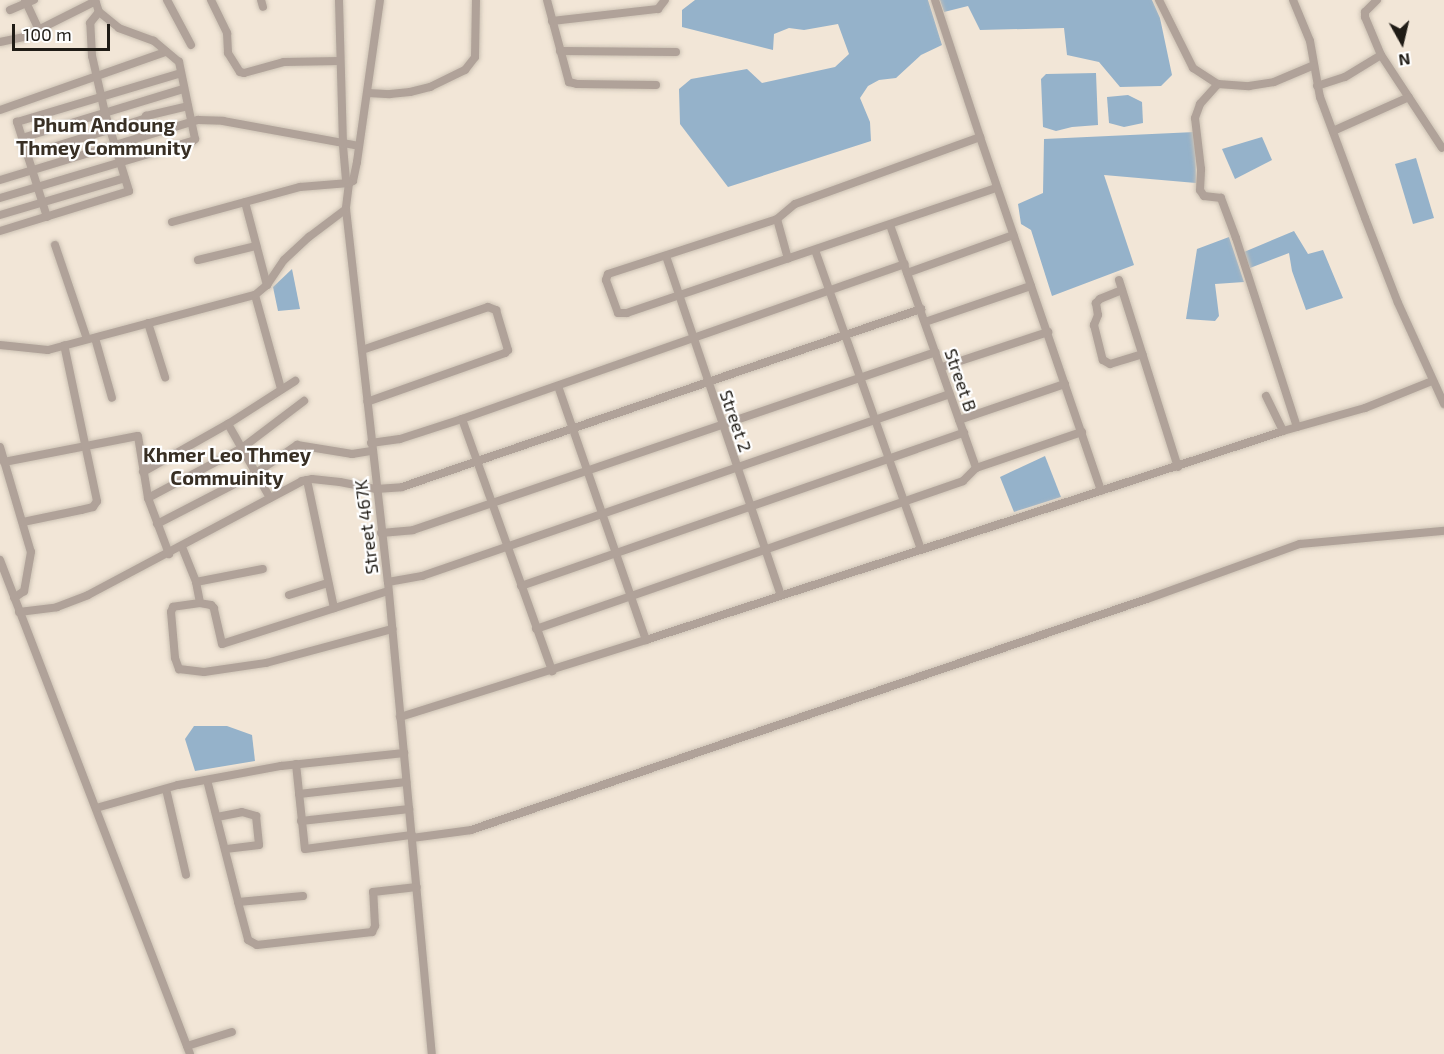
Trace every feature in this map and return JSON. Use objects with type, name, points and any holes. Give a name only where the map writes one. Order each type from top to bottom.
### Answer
[{"type":"street","points":[[167,0],[191,45]]},
{"type":"street","points":[[211,0],[227,33],[228,53],[240,72],[244,73],[284,62],[340,61]]},
{"type":"street","points":[[172,222],[300,187],[349,183],[346,180],[343,144],[339,0]]},
{"type":"street","name":"Street 467K","points":[[380,0],[368,93],[353,181],[349,183],[346,209],[388,586],[432,1054]]},
{"type":"street","points":[[368,93],[390,94],[420,89],[465,70],[475,57],[477,0]]},
{"type":"street","points":[[547,0],[567,78],[572,83],[656,85]]},
{"type":"street","points":[[552,21],[658,9],[665,0]]},
{"type":"street","points":[[935,0],[996,188],[1048,332],[1101,491]]},
{"type":"street","points":[[1159,0],[1193,68],[1218,84],[1242,86],[1274,82],[1314,65]]},
{"type":"street","points":[[1293,0],[1310,41],[1317,86],[1333,131],[1394,293],[1444,404]]},
{"type":"street","points":[[1377,0],[1365,12],[1365,17],[1381,56],[1442,148]]},
{"type":"street","points":[[10,10],[29,1],[38,28]]},
{"type":"street","points":[[0,42],[24,37],[96,1],[99,12],[119,28],[154,41],[178,62],[195,135],[193,141],[37,185],[0,198]]},
{"type":"street","points":[[0,231],[128,192],[105,113],[89,37],[90,23],[99,12]]},
{"type":"street","points":[[560,51],[676,52]]},
{"type":"street","points":[[0,110],[166,52]]},
{"type":"street","points":[[1317,86],[1345,77],[1381,56]]},
{"type":"street","points":[[47,217],[17,122],[181,73]]},
{"type":"street","points":[[1218,84],[1200,104],[1195,118],[1201,169],[1200,190],[1204,196],[1221,198],[1297,427]]},
{"type":"street","points":[[22,138],[183,89]]},
{"type":"street","points":[[1333,131],[1409,96]]},
{"type":"street","points":[[27,155],[188,106]]},
{"type":"street","points":[[0,180],[191,121],[223,121],[359,146]]},
{"type":"street","points":[[980,137],[795,204],[777,219],[609,274],[606,280],[618,313],[627,313],[996,188]]},
{"type":"street","points":[[0,215],[125,178]]},
{"type":"street","points":[[245,202],[267,285]]},
{"type":"street","points":[[0,345],[34,350],[64,345],[255,295],[267,285],[284,260],[309,237],[346,209]]},
{"type":"street","points":[[777,219],[788,259]]},
{"type":"street","name":"Street B","points":[[890,225],[976,468]]},
{"type":"street","points":[[908,273],[1013,236]]},
{"type":"street","points":[[55,245],[112,398]]},
{"type":"street","points":[[198,260],[256,246]]},
{"type":"street","points":[[815,250],[921,550]]},
{"type":"street","name":"Street 2","points":[[666,255],[707,382],[781,595]]},
{"type":"street","points":[[157,524],[256,473],[297,445],[352,454],[693,340],[905,264]]},
{"type":"street","points":[[1119,280],[1178,467]]},
{"type":"street","points":[[926,322],[1031,286]]},
{"type":"street","points":[[1122,290],[1096,303],[1098,315],[1094,325],[1103,360],[1110,364],[1142,354]]},
{"type":"street","points":[[255,295],[281,389]]},
{"type":"street","points":[[362,350],[488,307],[496,310],[508,350],[367,402]]},
{"type":"street","points":[[20,612],[57,607],[88,595],[307,480],[340,482],[376,489],[402,487],[921,309]]},
{"type":"street","points":[[148,323],[165,377]]},
{"type":"street","points":[[942,367],[1048,332]]},
{"type":"street","points":[[23,522],[93,507],[97,494],[64,345]]},
{"type":"street","points":[[381,533],[413,530],[936,352]]},
{"type":"street","points":[[143,471],[228,424],[295,381]]},
{"type":"street","points":[[400,717],[552,671],[1283,431],[1365,408],[1432,381]]},
{"type":"street","points":[[959,420],[1065,384]]},
{"type":"street","points":[[558,386],[646,640]]},
{"type":"street","points":[[392,629],[266,663],[204,672],[185,671],[179,669],[175,658],[171,612],[173,607],[200,603],[211,604],[214,608],[222,644],[334,608],[388,586],[950,394]]},
{"type":"street","points":[[1266,396],[1283,431]]},
{"type":"street","points":[[148,498],[242,448],[304,401]]},
{"type":"street","points":[[462,419],[552,671]]},
{"type":"street","points":[[228,424],[270,498]]},
{"type":"street","points":[[536,628],[963,481],[976,468],[1082,432]]},
{"type":"street","points":[[521,586],[964,433]]},
{"type":"street","points":[[4,462],[135,434],[139,439],[148,498],[169,554]]},
{"type":"street","points":[[0,447],[23,522],[31,560],[24,591],[14,598]]},
{"type":"street","points":[[307,480],[334,608]]},
{"type":"street","points":[[296,764],[305,849],[471,830],[1136,603],[1300,544],[1444,531]]},
{"type":"street","points":[[182,547],[196,582],[200,603]]},
{"type":"street","points":[[0,560],[57,702],[189,1050],[232,1032]]},
{"type":"street","points":[[196,582],[263,569]]},
{"type":"street","points":[[290,595],[328,583]]},
{"type":"street","points":[[96,808],[166,789],[296,764],[404,753]]},
{"type":"street","points":[[207,780],[248,940],[257,945],[372,932],[375,926],[373,892],[417,887]]},
{"type":"street","points":[[299,794],[406,782]]},
{"type":"street","points":[[166,789],[186,875]]},
{"type":"street","points":[[301,821],[409,809]]},
{"type":"street","points":[[217,817],[242,812],[256,816],[259,845],[225,849]]},
{"type":"street","points":[[238,902],[303,896]]},
{"type":"water","points":[[695,0],[928,0],[942,45],[921,55],[896,78],[879,80],[868,86],[860,98],[870,122],[871,141],[728,187],[680,124],[679,89],[691,79],[747,69],[762,83],[835,67],[849,54],[838,24],[804,30],[789,28],[774,34],[773,50],[682,27],[682,10]]},
{"type":"water","points":[[940,0],[1152,0],[1160,18],[1172,75],[1161,86],[1120,87],[1099,62],[1067,55],[1064,28],[980,30],[968,6],[944,12]]},
{"type":"water","points":[[1096,73],[1098,125],[1056,131],[1043,127],[1041,79],[1046,74]]},
{"type":"water","points":[[1128,95],[1142,102],[1143,123],[1124,127],[1109,123],[1107,97]]},
{"type":"water","points":[[1195,132],[1196,183],[1104,175],[1134,265],[1052,296],[1031,230],[1021,224],[1018,204],[1043,193],[1044,139]]},
{"type":"water","points":[[1262,137],[1272,160],[1235,179],[1222,149]]},
{"type":"water","points":[[1416,158],[1434,218],[1413,224],[1395,164]]},
{"type":"water","points":[[1294,231],[1308,254],[1323,250],[1343,298],[1306,310],[1292,271],[1289,253],[1250,268],[1244,252]]},
{"type":"water","points":[[1229,237],[1244,282],[1215,284],[1219,316],[1215,321],[1186,319],[1197,249]]},
{"type":"water","points":[[292,269],[300,309],[278,311],[273,287]]},
{"type":"water","points":[[1045,456],[1061,497],[1014,512],[1000,477]]},
{"type":"water","points":[[194,726],[227,726],[252,735],[255,761],[195,771],[185,739]]},
{"type":"district","name":"Phum Andoung Thmey Community","points":[[104,136]]},
{"type":"district","name":"Khmer Leo Thmey Commuinity","points":[[227,466]]}]
